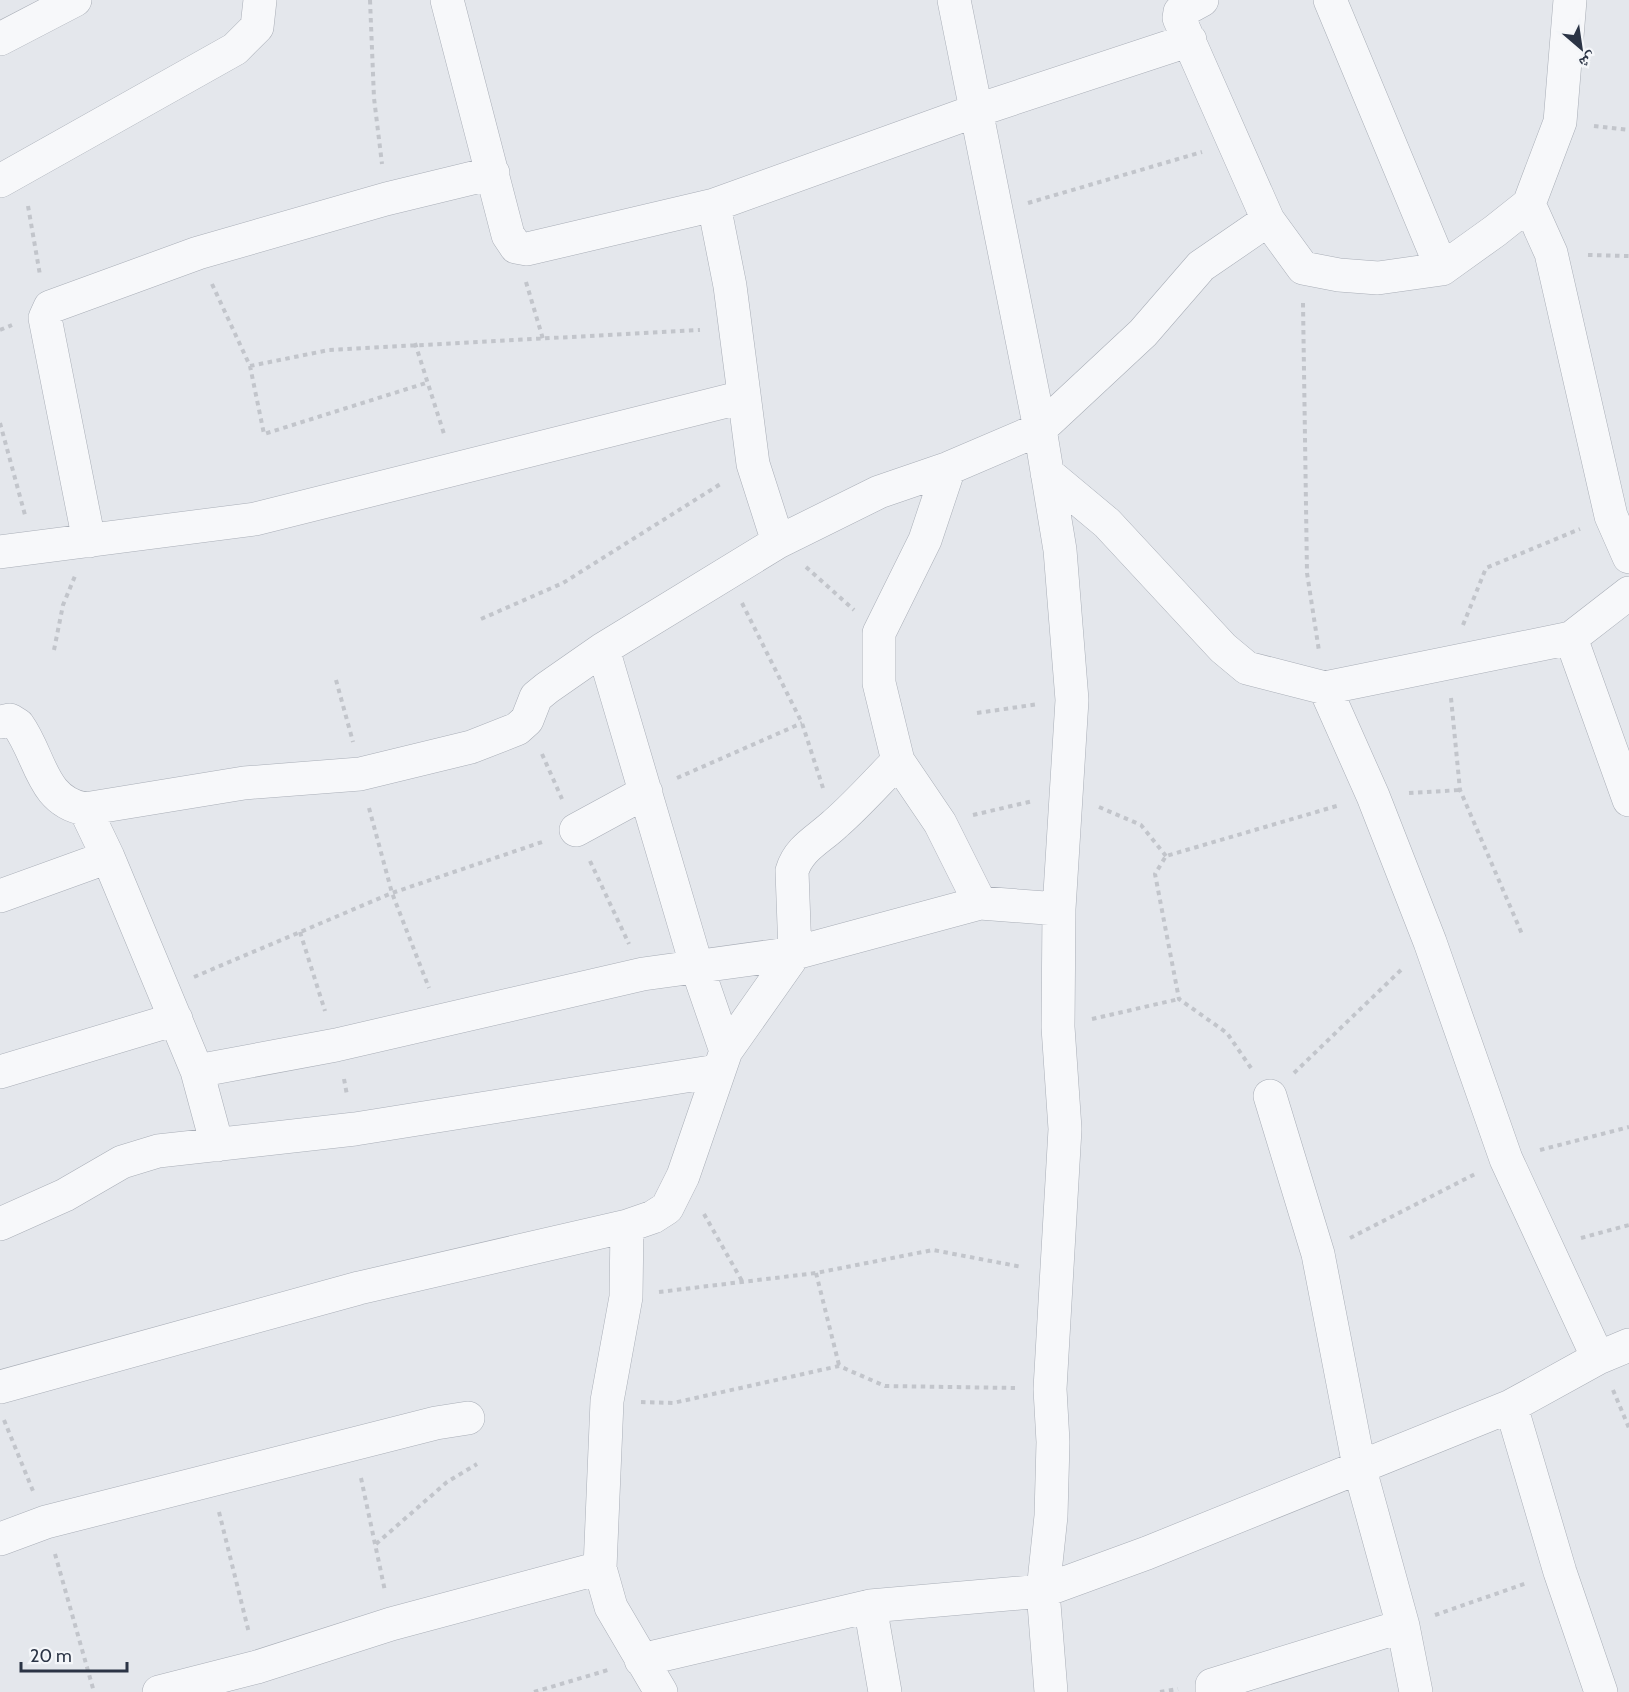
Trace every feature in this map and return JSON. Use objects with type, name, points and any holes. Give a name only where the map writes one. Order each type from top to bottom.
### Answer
[{"type":"street","points":[[0,39],[75,0]]},
{"type":"street","points":[[11,175],[235,49],[257,27],[260,0]]},
{"type":"street","points":[[447,0],[508,236],[516,246],[527,249],[714,205],[978,110],[1190,40]]},
{"type":"street","points":[[954,0],[978,110],[1040,429],[1060,550],[1072,700],[1059,909],[1058,1027],[1065,1129],[1050,1389],[1052,1480],[1042,1591],[1051,1692]]},
{"type":"street","points":[[1202,0],[1178,14],[1268,220],[1303,268],[1339,275],[1378,278],[1442,269],[1529,204],[1560,122],[1570,0]]},
{"type":"street","points":[[1330,0],[1442,269]]},
{"type":"street","points":[[89,541],[45,318],[46,311],[56,304],[198,253],[386,200],[493,173]]},
{"type":"street","points":[[1529,204],[1551,253],[1611,516],[1629,557]]},
{"type":"street","points":[[714,205],[735,328],[753,464],[778,542]]},
{"type":"street","points":[[0,723],[9,720],[18,725],[52,793],[68,806],[85,809],[244,783],[360,774],[471,747],[518,729],[527,720],[536,697],[603,649],[778,542],[879,492],[949,468],[1040,429],[1143,333],[1201,266],[1268,220]]},
{"type":"street","points":[[0,552],[255,519],[743,397]]},
{"type":"street","points":[[949,468],[925,540],[879,633],[879,683],[898,761],[940,823],[980,903]]},
{"type":"street","points":[[1047,472],[1107,523],[1223,648],[1247,668],[1324,687],[1571,638],[1629,593]]},
{"type":"street","points":[[1571,638],[1629,800]]},
{"type":"street","points":[[603,649],[696,964],[722,1061]]},
{"type":"street","points":[[1324,687],[1373,796],[1430,942],[1506,1159],[1598,1358]]},
{"type":"street","points":[[0,1387],[359,1288],[627,1226],[653,1217],[667,1208],[683,1176],[722,1061],[795,953],[792,872],[801,851],[835,825],[898,761]]},
{"type":"street","points":[[576,830],[646,792]]},
{"type":"street","points":[[85,809],[108,857],[197,1071],[217,1145]]},
{"type":"street","points":[[0,896],[108,857]]},
{"type":"street","points":[[197,1071],[336,1045],[643,974],[696,964],[795,953],[980,903],[1059,909]]},
{"type":"street","points":[[0,1072],[169,1005]]},
{"type":"street","points":[[0,1224],[65,1195],[122,1162],[158,1151],[355,1129],[722,1061]]},
{"type":"street","points":[[1270,1096],[1318,1254],[1359,1466],[1403,1626],[1416,1692]]},
{"type":"street","points":[[627,1226],[626,1297],[607,1401],[600,1568],[611,1607],[661,1692]]},
{"type":"street","points":[[641,1660],[870,1606],[1042,1591],[1147,1553],[1511,1406],[1598,1358],[1629,1345]]},
{"type":"street","points":[[1511,1406],[1560,1572],[1600,1692]]},
{"type":"street","points":[[0,1539],[46,1522],[354,1444],[468,1418]]},
{"type":"street","points":[[159,1692],[261,1680],[391,1624],[600,1568]]},
{"type":"street","points":[[870,1606],[885,1692]]},
{"type":"street","points":[[1212,1692],[1212,1685],[1403,1626]]},
{"type":"path","points":[[370,0],[374,98],[386,200]]},
{"type":"path","points":[[996,212],[1235,142]]},
{"type":"path","points":[[11,175],[46,311]]},
{"type":"path","points":[[516,246],[543,339]]},
{"type":"path","points":[[198,253],[250,366],[264,434],[426,383]]},
{"type":"path","points":[[1303,268],[1307,573],[1324,687]]},
{"type":"path","points":[[250,366],[329,350],[735,328]]},
{"type":"path","points":[[415,344],[455,468]]},
{"type":"path","points":[[0,423],[33,548]]},
{"type":"path","points":[[481,619],[563,583],[753,464]]},
{"type":"path","points":[[1522,934],[1460,790],[1448,664],[1486,568],[1611,516]]},
{"type":"path","points":[[54,650],[63,605],[89,541]]},
{"type":"path","points":[[778,542],[879,633]]},
{"type":"path","points":[[727,573],[802,723],[835,825]]},
{"type":"path","points":[[336,680],[344,701],[360,774],[392,893],[441,1019]]},
{"type":"path","points":[[977,713],[1072,700]]},
{"type":"path","points":[[527,720],[643,974]]},
{"type":"path","points":[[646,792],[802,723]]},
{"type":"path","points":[[1430,942],[1270,1096],[1227,1032],[1179,999],[1155,874],[1166,856],[1373,796],[1460,790]]},
{"type":"path","points":[[940,823],[1068,793],[1141,825],[1166,856]]},
{"type":"path","points":[[169,1005],[300,932],[392,893],[576,830]]},
{"type":"path","points":[[300,932],[336,1045],[355,1129]]},
{"type":"path","points":[[1058,1027],[1179,999]]},
{"type":"path","points":[[1318,1254],[1506,1159],[1629,1127]]},
{"type":"path","points":[[683,1176],[742,1281]]},
{"type":"path","points":[[1547,1248],[1629,1225]]},
{"type":"path","points":[[626,1297],[816,1273],[933,1250],[1058,1273]]},
{"type":"path","points":[[816,1273],[839,1366]]},
{"type":"path","points":[[1598,1358],[1629,1428]]},
{"type":"path","points":[[607,1401],[673,1403],[839,1366],[885,1386],[1050,1389]]},
{"type":"path","points":[[0,1411],[46,1522],[94,1692]]},
{"type":"path","points":[[354,1444],[391,1624]]},
{"type":"path","points":[[375,1544],[447,1482],[477,1464]]},
{"type":"path","points":[[211,1482],[261,1680]]},
{"type":"path","points":[[1403,1626],[1560,1572]]},
{"type":"path","points":[[534,1692],[641,1660]]}]
